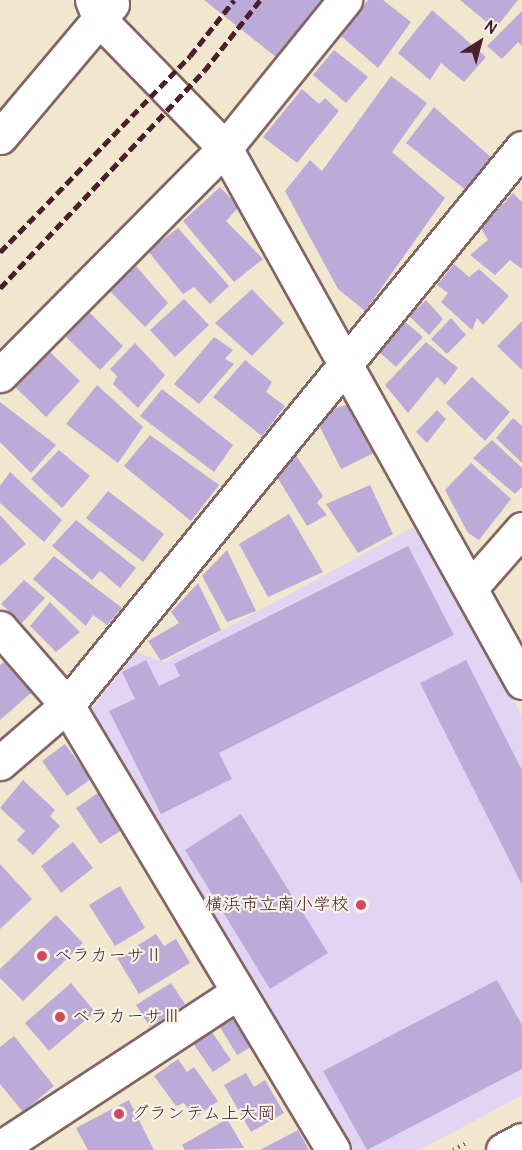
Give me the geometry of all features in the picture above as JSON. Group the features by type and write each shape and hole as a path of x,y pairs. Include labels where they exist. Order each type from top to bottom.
{"street":[{"path":"0,375 225,148 345,0"},
{"path":"0,137 102,7 225,148 472,586 522,682"},
{"path":"0,763 66,705 522,148"},
{"path":"472,586 522,530"},
{"path":"0,628 66,705 333,1150"},
{"path":"0,1148 237,993"},
{"path":"503,1150 522,1140"}],"shaded area":[{"name":"横浜市立南小学校","path":"421,523 522,716 522,1095 420,1150 345,1150 87,714 136,652 164,662"}],"building":[{"path":"204,0 321,0 276,57"},
{"path":"368,0 383,0 411,22 378,68 341,36"},
{"path":"460,0 518,0 495,29"},
{"path":"432,10 486,57 464,82 441,63 430,80 398,53"},
{"path":"522,11 522,46 518,42 502,59 487,46"},
{"path":"334,50 368,77 346,103 313,75"},
{"path":"391,76 427,103 392,152 445,198 365,311 338,289 285,191 310,160 322,171"},
{"path":"302,89 319,104 325,98 339,111 297,163 263,137"},
{"path":"434,107 493,159 467,191 406,143"},
{"path":"220,187 239,207 226,221 263,259 234,282 183,221"},
{"path":"513,193 522,202 522,269 510,260 495,275 470,255 488,240 481,228"},
{"path":"178,228 229,286 210,304 194,287 183,294 148,251"},
{"path":"454,264 469,277 479,269 509,296 483,325 477,318 472,330 441,302 448,293 437,285"},
{"path":"136,266 168,303 145,327 110,291"},
{"path":"252,289 284,323 252,356 215,323"},
{"path":"184,299 209,325 175,357 150,330"},
{"path":"426,300 443,319 429,335 409,316"},
{"path":"89,312 123,346 100,370 66,337"},
{"path":"451,318 466,335 447,354 431,339"},
{"path":"404,321 423,337 396,367 378,351"},
{"path":"522,321 522,370 497,346"},
{"path":"214,337 233,350 225,359 234,364 199,404 174,384"},
{"path":"426,342 458,368 445,385 437,377 408,413 385,385"},
{"path":"135,343 165,375 138,408 113,384 117,376 110,369"},
{"path":"50,352 80,381 46,417 14,386"},
{"path":"245,360 272,382 266,392 285,406 262,436 213,397"},
{"path":"472,377 510,412 485,441 446,403"},
{"path":"97,385 143,427 118,463 66,424"},
{"path":"162,389 233,445 214,472 140,416"},
{"path":"0,402 56,445 31,473 0,442"},
{"path":"352,403 380,450 341,469 320,427 334,409"},
{"path":"437,410 446,419 427,443 416,432"},
{"path":"513,418 522,426 522,463 496,438"},
{"path":"150,435 219,485 191,521 124,466"},
{"path":"492,440 522,468 522,487 515,494 473,458"},
{"path":"59,450 90,476 62,508 31,479"},
{"path":"295,454 323,496 317,503 327,515 307,526 277,477"},
{"path":"471,463 511,499 479,540 468,533 445,490"},
{"path":"10,472 62,520 44,542 0,503 0,486"},
{"path":"370,485 393,534 358,553 326,504"},
{"path":"108,491 164,534 143,562 86,518"},
{"path":"289,514 323,572 268,597 239,544"},
{"path":"0,515 26,544 0,566"},
{"path":"76,520 136,568 120,588 100,571 92,580 52,546"},
{"path":"408,546 454,635 219,753 232,779 161,814 109,711 135,699 122,672 146,660 159,686 180,676 174,664"},
{"path":"227,550 256,611 227,622 202,576"},
{"path":"54,556 122,608 107,625 93,615 86,626 33,579"},
{"path":"24,580 45,598 22,623 1,604"},
{"path":"198,583 221,630 161,661 148,641 179,623 171,612"},
{"path":"50,602 80,632 56,652 30,626"},
{"path":"466,660 522,770 522,885 420,683"},
{"path":"5,661 32,692 0,720 0,665"},
{"path":"65,744 91,779 67,796 42,761"},
{"path":"23,780 55,810 50,816 60,826 33,855 17,840 25,831 0,808"},
{"path":"101,791 125,828 100,844 76,808"},
{"path":"241,814 328,953 270,989 185,850"},
{"path":"73,842 93,868 61,893 41,866"},
{"path":"0,864 32,899 0,929"},
{"path":"120,886 145,928 115,946 89,905"},
{"name":"ベラカーサⅡ","path":"56,915 83,943 23,1001 0,978 0,969"},
{"path":"156,934 164,946 176,939 190,963 139,994 117,958"},
{"path":"497,980 522,1025 522,1069 367,1150 323,1071"},
{"name":"ベラカーサⅢ","path":"71,983 95,1012 49,1051 25,1023"},
{"path":"171,983 185,1004 150,1027 136,1005"},
{"path":"232,1016 251,1047 237,1055 218,1024"},
{"path":"210,1029 231,1060 213,1072 192,1042"},
{"path":"14,1036 54,1086 23,1112 0,1084 0,1047"},
{"path":"178,1059 187,1072 194,1067 218,1101 195,1118 184,1103 176,1106 154,1076"},
{"path":"246,1073 254,1087 265,1080 284,1113 251,1132 224,1085"},
{"name":"グランテム上大岡","path":"129,1100 154,1150 88,1150 76,1128"},
{"path":"227,1119 244,1148 185,1150 182,1145"},
{"path":"298,1130 309,1150 260,1150"}],"railway":[{"path":"0,252 190,56 234,0"},
{"path":"0,288 204,71 260,0"}],"place":[{"name":"横浜市立南小学校","path":"361,905"},
{"name":"ベラカーサⅡ","path":"42,956"},
{"name":"ベラカーサⅢ","path":"60,1017"},
{"name":"グランテム上大岡","path":"119,1114"}]}
